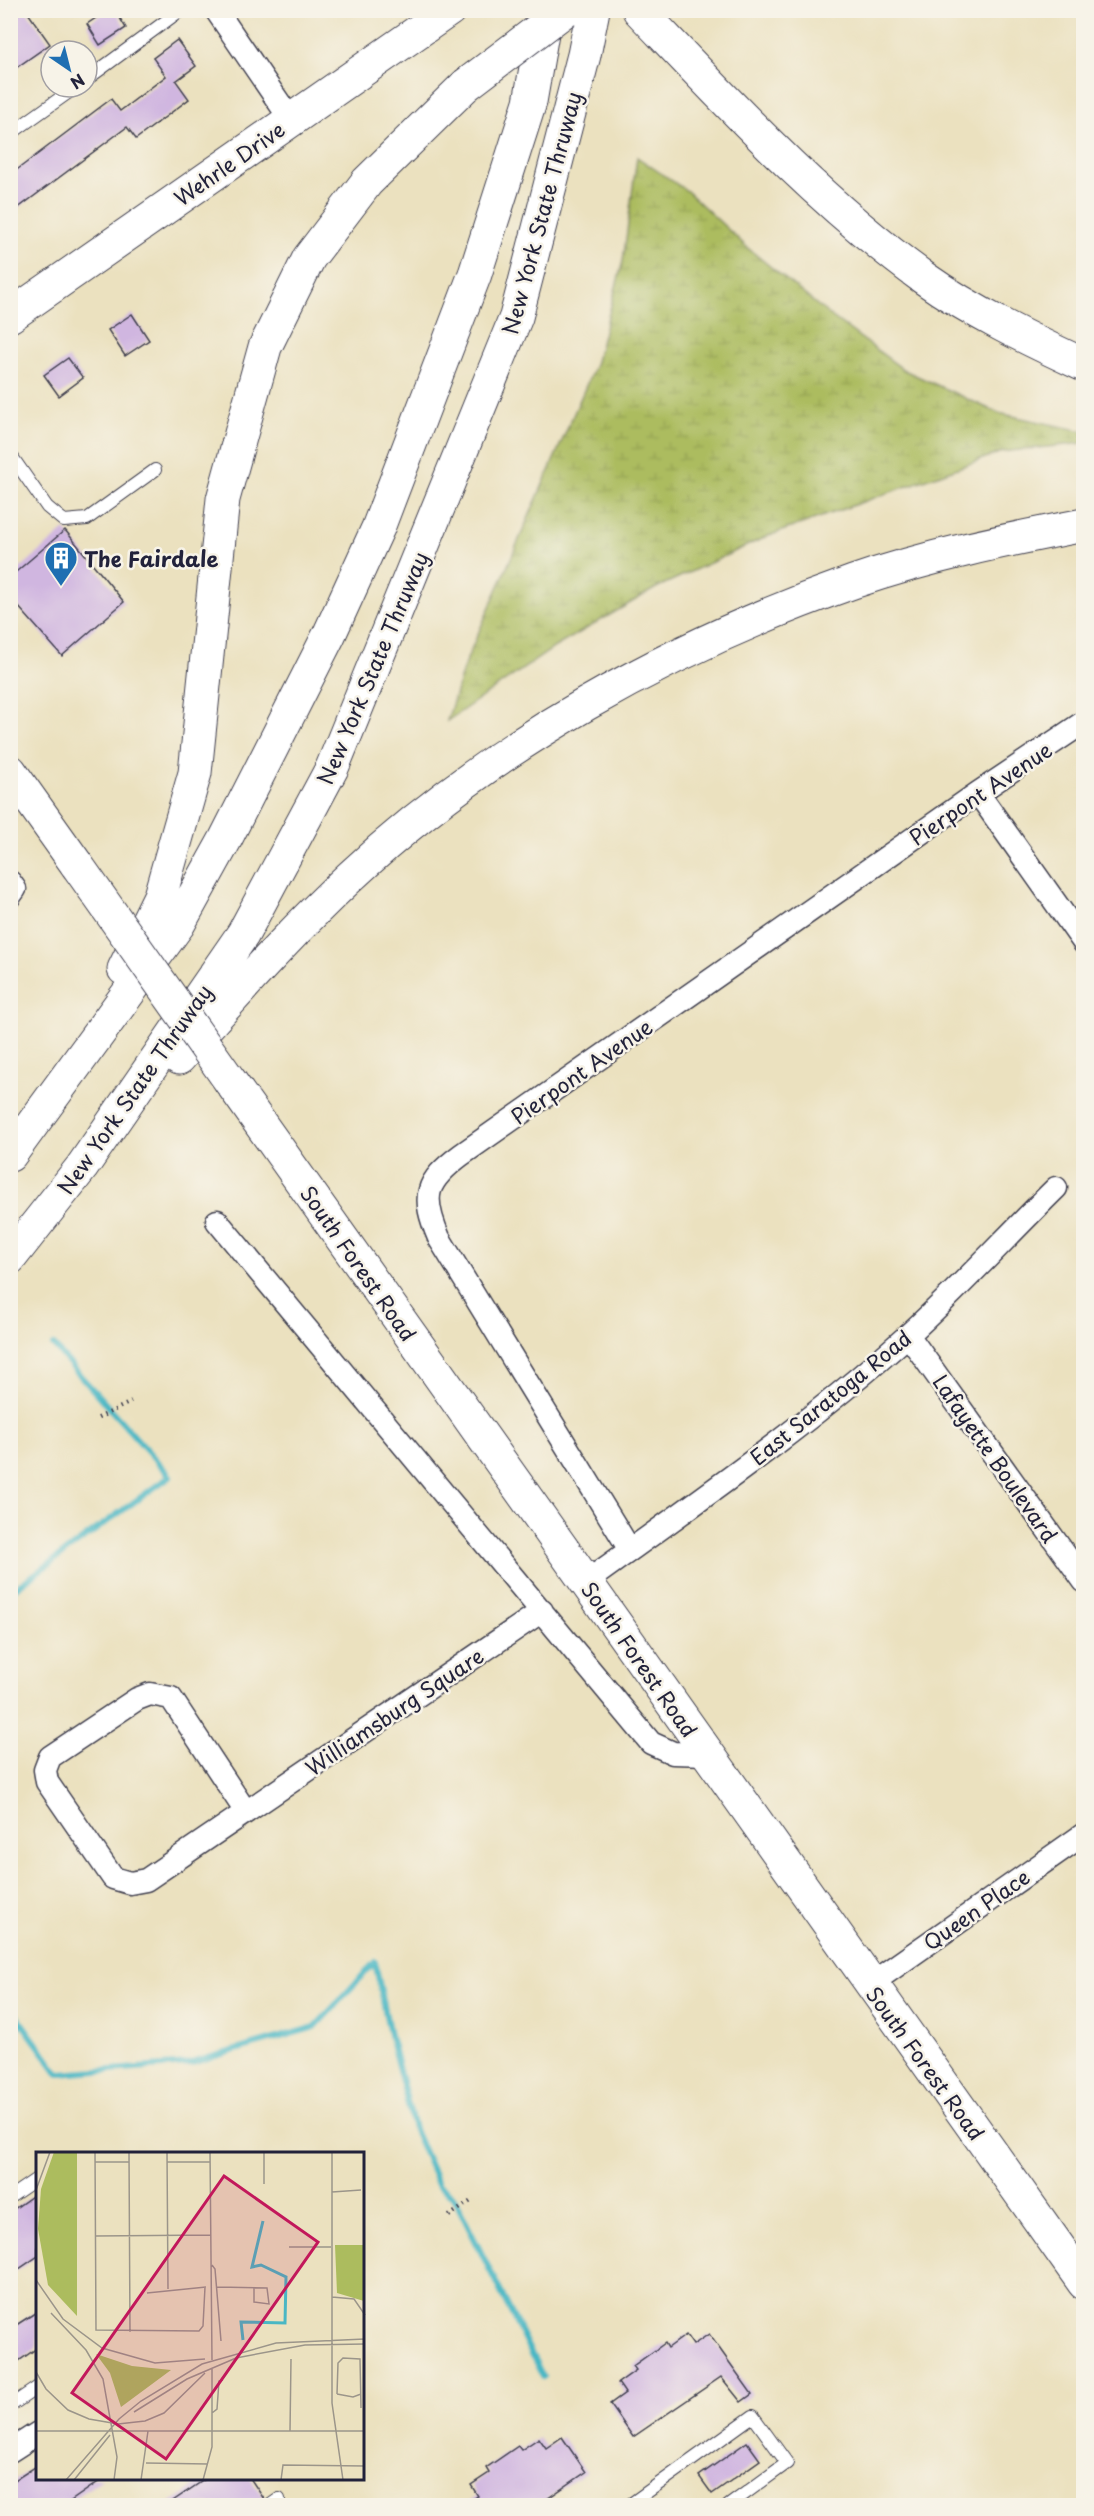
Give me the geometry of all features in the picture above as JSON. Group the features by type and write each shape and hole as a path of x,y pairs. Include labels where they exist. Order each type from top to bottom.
{"main road":[{"name":"Wehrle Drive","path":"10,316 449,10"},
{"name":"New York State Thruway","path":"10,1155 178,926 277,740 378,528 475,274 530,102 546,10"},
{"path":"85,1051 160,896 185,815 195,773 223,499 265,347 309,258 367,182 466,85 565,10"},
{"name":"New York State Thruway","path":"10,1258 82,1167 243,934 332,768 516,317 584,55 593,10"},
{"path":"639,10 814,189 925,279 1028,340 1083,365"},
{"path":"82,1167 266,960 351,876 412,825 509,750 608,691 747,623 866,578 976,546 1083,525"},
{"name":"South Forest Road","path":"10,771 708,1754 869,1985 1083,2283"}],"street":[{"path":"216,10 291,120"},
{"name":"Pierpont Avenue","path":"630,1550 439,1238 428,1213 428,1189 439,1171 461,1155 1083,722"},
{"path":"978,793 1083,943"},
{"path":"10,882 15,889 10,896"},
{"name":"East Saratoga Road","path":"585,1582 741,1470 908,1335 1056,1188"},
{"name":"South Forest Road","path":"217,1221 651,1743 673,1753 708,1754"},
{"name":"Lafayette Boulevard","path":"908,1335 1083,1581"},
{"name":"Williamsburg Square","path":"246,1812 171,1698 150,1694 137,1699 50,1757 45,1770 47,1782 113,1878 130,1883 146,1880 542,1611"},
{"name":"Queen Place","path":"869,1985 1083,1834"},
{"path":"10,2451 36,2434"}],"lane":[{"path":"99,70 181,10"},
{"path":"10,134 59,99"},
{"path":"10,454 47,507 64,521 87,519 155,470"},
{"path":"10,2198 36,2179"},
{"path":"10,2406 36,2388"},
{"path":"628,2505 753,2416 787,2463 728,2505"}],"path":[{"path":"98,1418 131,1402"},
{"path":"449,2216 471,2201"}],"green space":[{"path":"637,157 687,191 750,250 827,313 904,370 998,413 1083,431 1083,443 1002,452 768,536 656,588 555,647 447,721 464,666 595,365 623,261"}],"building":[{"path":"10,10 26,10 46,39 39,39 39,52 10,72"},
{"path":"108,10 115,10 126,28 100,45 99,39 96,39 87,24"},
{"path":"177,40 196,66 176,81 189,99 136,139 127,127 10,214 10,175 111,99 120,111 166,76 153,58"},
{"path":"132,314 149,340 125,356 108,330"},
{"path":"68,358 83,378 59,396 44,375"},
{"name":"The Fairdale","path":"65,530 124,602 62,656 10,597 10,577"},
{"path":"36,2193 36,2257 10,2275 10,2212"},
{"path":"36,2312 36,2349 10,2367 10,2329"},
{"path":"709,2334 752,2394 741,2402 721,2377 633,2437 610,2404 625,2393 618,2383 636,2370 633,2366 665,2343 668,2348 686,2335 693,2345"},
{"path":"562,2437 586,2472 538,2505 464,2505 478,2496 471,2485 489,2473 486,2468 518,2446 521,2450 539,2438 546,2448"},
{"path":"747,2442 760,2460 712,2494 699,2476"},
{"path":"36,2466 36,2480 101,2480 65,2505 10,2505 10,2483"},
{"path":"204,2480 251,2480 264,2499 261,2505 167,2505"}],"waterway":[{"path":"10,1592 170,1476 53,1345"},
{"path":"10,2007 59,2074 188,2064 315,2027 375,1962 390,2035 415,2132 439,2186 453,2196 543,2377"}],"place":[{"name":"The Fairdale","path":"61,587"}]}
